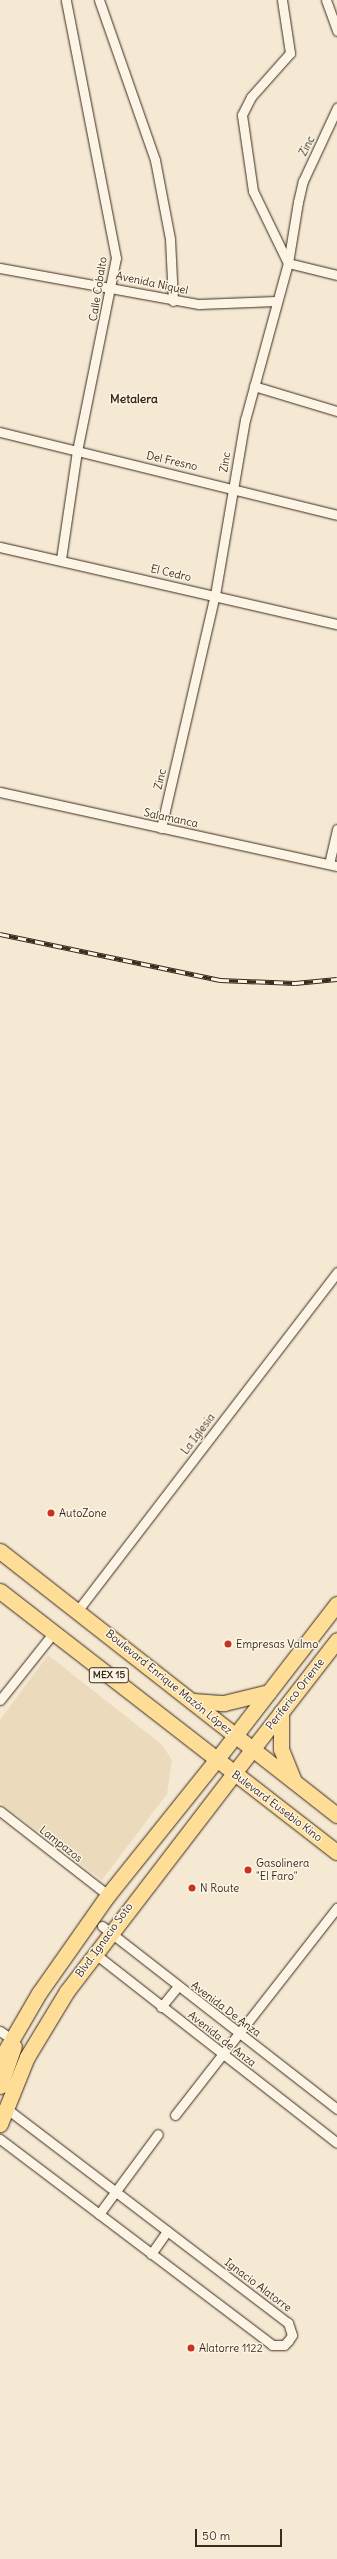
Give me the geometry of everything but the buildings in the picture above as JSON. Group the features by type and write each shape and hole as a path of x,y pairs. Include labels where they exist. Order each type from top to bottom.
{"main road":[{"name":"Boulevard Enrique Mazón López","path":"0,1551 78,1610 337,1815"},
{"name":"MEX 15","path":"0,1591 218,1759"},
{"name":"Periferico Oriente","path":"218,1759 337,1604"},
{"name":"Periferico Oriente","path":"234,1773 337,1640"},
{"path":"193,1701 224,1703 269,1692"},
{"path":"281,1712 282,1749 294,1781"},
{"name":"Bulevard Eusebio Kino","path":"218,1759 337,1852"},
{"name":"Blvd. Ignacio Soto","path":"0,2060 5,2034 108,1895 218,1759"},
{"name":"Blvd. Ignacio Soto","path":"0,2124 31,2050 94,1953 106,1929 234,1773"},
{"path":"106,1929 117,1906 108,1895"},
{"path":"0,2086 13,2054 5,2034"}],"street":[{"name":"Calle Cobalto","path":"61,559 77,451 112,287 116,248 66,0"},
{"path":"99,0 155,160 170,239 173,301"},
{"path":"282,0 290,53 251,97 242,115 252,191 288,263 337,275"},
{"path":"326,0 337,31"},
{"name":"Zinc","path":"161,828 215,595 233,487 254,386 276,301 288,263 303,181 337,108"},
{"name":"Avenida Niquel","path":"0,268 112,287 173,301 199,304 276,301"},
{"path":"254,386 337,411"},
{"name":"Del Fresno","path":"0,432 233,487 337,516"},
{"name":"El Cedro","path":"0,546 337,624"},
{"name":"Salamanca","path":"0,792 333,865"},
{"path":"333,865 337,829"},
{"name":"La Iglesia","path":"78,1610 337,1272"},
{"path":"0,1700 54,1632"},
{"name":"Lampazos","path":"0,1811 108,1895"},
{"path":"175,2115 222,2054 240,2034 337,1908"},
{"name":"Avenida De Anza","path":"106,1929 177,1987 337,2109"},
{"name":"Avenida de Anza","path":"94,1953 161,2007 337,2143"},
{"path":"161,2007 177,1987"},
{"name":"Ignacio Alatorre","path":"0,2139 272,2345 278,2347 288,2341 292,2335 288,2323 6,2108"},
{"path":"99,2214 158,2134"},
{"path":"151,2254 168,2231"}],"shaded area":[{"path":"48,1655 161,1744 172,1760 167,1794 102,1880 0,1802 0,1720"}],"railway":[{"path":"0,934 220,980 295,983 337,979"}],"place":[{"name":"AutoZone","path":"51,1513"},
{"name":"Empresas Valmo","path":"228,1644"},
{"name":"Gasolinera \"El Faro\"","path":"248,1870"},
{"name":"N Route","path":"192,1888"},
{"name":"Alatorre 1122","path":"191,2348"}],"district":[{"name":"Metalera","path":"134,399"}]}
